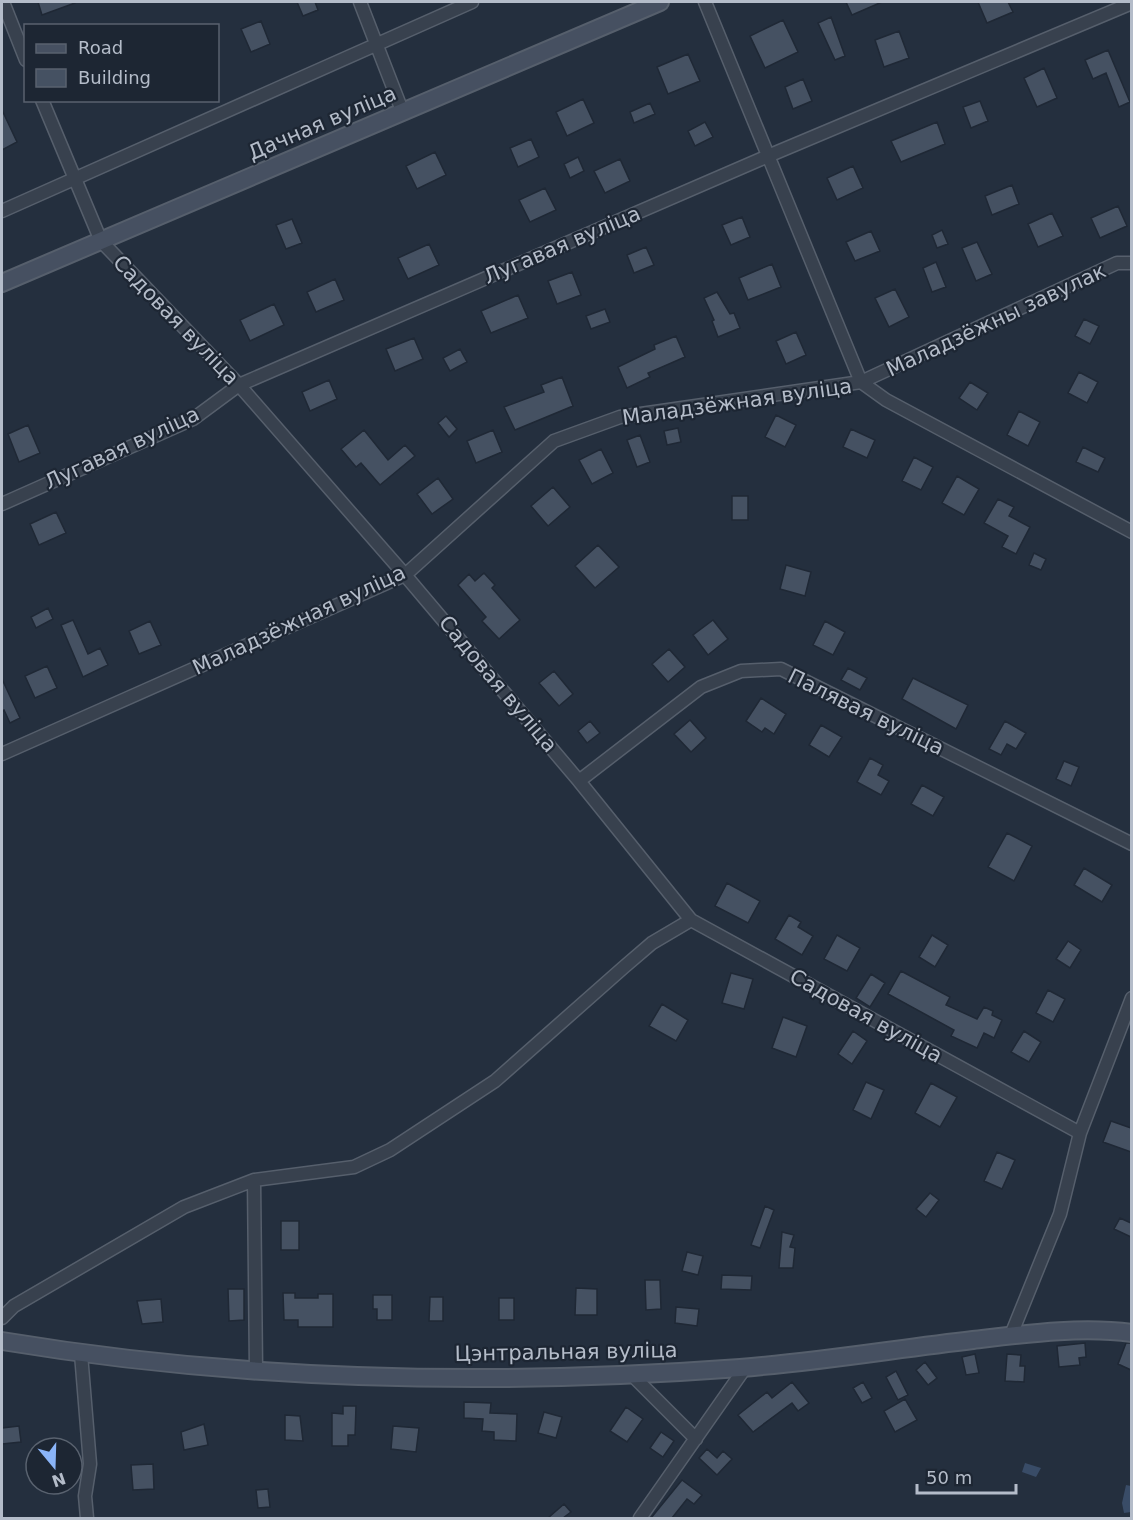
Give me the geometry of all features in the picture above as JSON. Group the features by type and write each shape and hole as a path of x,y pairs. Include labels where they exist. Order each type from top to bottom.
{"street":[{"path":"3,2 24,55"},
{"path":"360,2 403,113"},
{"path":"2,211 471,2"},
{"name":"Дачная вуліца","path":"2,283 660,2"},
{"path":"705,2 861,382"},
{"name":"Лугавая вуліца","path":"2,504 193,419 238,385 768,156 1131,3"},
{"name":"Садовая вуліца","path":"43,102 73,180 100,240 238,385 405,575 579,781 691,920 1080,1133"},
{"name":"Маладзёжны завулак","path":"861,382 1118,263 1131,263"},
{"name":"Маладзёжная вуліца","path":"2,754 405,575 554,441 620,417 861,382 886,400 1131,532"},
{"name":"Палявая вуліца","path":"579,781 701,687 741,671 782,669 1131,843"},
{"path":"2,1318 14,1306 184,1207 254,1180 354,1167 390,1150 495,1081 652,944 691,920"},
{"path":"1011,1335 1060,1214 1080,1133 1131,998"},
{"path":"254,1180 256,1370"},
{"name":"Цэнтральная вуліца","path":"2,1341 81,1354 256,1370 470,1378 632,1376 745,1368 1011,1335 1108,1330 1131,1333"},
{"path":"81,1354 90,1464 85,1496 87,1518"},
{"path":"640,1518 745,1368"},
{"path":"632,1376 696,1439"}],"water":[{"path":"1025,1463 1041,1468 1036,1477 1022,1472"},
{"path":"1126,1485 1131,1486 1131,1512 1124,1513 1122,1503"}],"building":[{"path":"38,2 75,2 75,3 42,15"},
{"path":"297,2 315,2 318,10 303,16"},
{"path":"846,2 882,2 852,15"},
{"path":"978,2 1008,2 1013,12 987,23"},
{"path":"831,17 845,56 835,60 818,23"},
{"path":"783,20 798,52 765,68 750,36"},
{"path":"261,21 270,44 251,52 241,29"},
{"path":"899,31 909,58 884,67 875,40"},
{"path":"1108,50 1130,102 1119,107 1106,73 1093,79 1085,60"},
{"path":"688,54 700,81 668,94 657,67"},
{"path":"1044,68 1057,98 1037,107 1024,78"},
{"path":"803,79 812,101 793,109 785,87"},
{"path":"583,99 594,123 567,136 556,112"},
{"path":"980,101 988,121 971,128 963,107"},
{"path":"650,103 655,114 634,123 630,112"},
{"path":"2,110 17,142 2,150"},
{"path":"705,122 713,137 695,146 688,131"},
{"path":"937,122 945,144 901,162 891,141"},
{"path":"531,139 539,157 518,167 510,148"},
{"path":"435,152 446,175 417,189 406,166"},
{"path":"578,157 584,171 570,178 564,164"},
{"path":"620,159 630,181 605,193 594,171"},
{"path":"853,166 863,188 837,200 827,178"},
{"path":"1012,185 1019,204 992,215 985,196"},
{"path":"545,188 556,210 530,222 519,200"},
{"path":"1118,206 1127,226 1100,238 1091,218"},
{"path":"1052,213 1063,236 1038,247 1028,224"},
{"path":"742,217 750,237 731,245 722,225"},
{"path":"292,219 302,243 286,249 276,225"},
{"path":"942,230 948,244 937,248 932,235"},
{"path":"871,231 880,251 855,261 846,242"},
{"path":"977,242 992,274 976,281 962,248"},
{"path":"429,244 439,265 408,279 398,258"},
{"path":"646,247 654,265 634,273 627,255"},
{"path":"936,262 946,287 932,292 923,268"},
{"path":"772,264 781,287 748,300 739,278"},
{"path":"572,272 581,295 557,304 548,281"},
{"path":"335,279 344,300 316,312 307,292"},
{"path":"895,289 909,317 889,327 875,298"},
{"path":"717,292 730,314 734,313 740,328 718,337 712,321 714,320 704,298"},
{"path":"518,295 528,318 491,333 481,311"},
{"path":"274,304 284,325 250,341 240,320"},
{"path":"605,309 610,322 591,329 586,316"},
{"path":"1084,319 1099,326 1090,344 1075,336"},
{"path":"796,332 806,355 786,364 776,341"},
{"path":"676,336 685,357 648,373 650,377 627,388 618,367 655,349 654,345"},
{"path":"414,338 423,359 395,371 386,349"},
{"path":"460,349 467,362 450,371 443,358"},
{"path":"1079,372 1098,382 1087,403 1068,393"},
{"path":"562,377 573,406 515,430 504,407 544,392 541,385"},
{"path":"329,380 337,399 310,411 302,392"},
{"path":"970,382 988,393 977,410 959,398"},
{"path":"1019,411 1040,422 1028,446 1007,435"},
{"path":"776,415 796,425 785,447 765,437"},
{"path":"446,416 457,429 449,437 438,423"},
{"path":"28,425 40,453 19,462 8,434"},
{"path":"678,428 681,442 667,445 664,431"},
{"path":"851,429 875,440 867,458 843,447"},
{"path":"364,430 388,460 405,445 415,456 380,485 361,463 356,467 341,449"},
{"path":"493,430 502,452 476,463 467,441"},
{"path":"640,435 650,462 637,467 627,440"},
{"path":"1083,447 1105,458 1098,472 1076,462"},
{"path":"601,449 613,473 592,484 579,460"},
{"path":"914,457 933,467 921,490 902,481"},
{"path":"957,476 979,489 964,515 942,503"},
{"path":"438,478 453,499 432,514 417,494"},
{"path":"553,487 570,507 548,526 531,506"},
{"path":"732,496 748,496 748,520 732,520"},
{"path":"998,499 1014,507 1009,516 1030,527 1016,554 1002,547 1008,536 984,523"},
{"path":"56,512 66,533 39,545 30,524"},
{"path":"598,545 619,567 595,588 575,566"},
{"path":"1034,553 1046,559 1041,570 1029,565"},
{"path":"786,565 811,572 805,596 780,589"},
{"path":"484,573 495,585 492,588 520,620 499,639 482,621 486,617 458,585 469,574 475,581"},
{"path":"48,608 53,619 36,628 31,617"},
{"path":"73,620 88,654 100,648 108,665 83,677 61,625"},
{"path":"713,620 728,639 708,655 693,635"},
{"path":"150,621 161,645 139,654 129,631"},
{"path":"825,621 845,632 833,655 813,645"},
{"path":"669,649 685,667 668,682 652,664"},
{"path":"47,666 57,688 35,698 25,676"},
{"path":"848,668 867,678 860,690 841,680"},
{"path":"554,671 573,694 559,706 539,683"},
{"path":"913,678 968,705 956,729 902,699"},
{"path":"2,679 20,718 10,723 4,710 2,711"},
{"path":"761,698 786,714 774,734 765,728 762,732 746,721"},
{"path":"690,720 706,738 691,752 674,734"},
{"path":"590,721 600,733 587,743 578,731"},
{"path":"1005,721 1026,733 1016,749 1007,744 1001,755 989,749"},
{"path":"821,725 842,737 829,757 809,745"},
{"path":"870,758 883,765 878,775 889,781 881,795 857,782"},
{"path":"1064,761 1079,767 1071,786 1056,779"},
{"path":"922,785 944,797 933,816 911,804"},
{"path":"1007,833 1032,846 1014,881 988,867"},
{"path":"1084,868 1112,885 1102,902 1074,885"},
{"path":"727,883 760,901 748,923 715,906"},
{"path":"789,915 801,922 798,927 813,936 802,955 775,939"},
{"path":"837,935 860,948 847,971 824,959"},
{"path":"932,935 948,945 935,967 919,957"},
{"path":"1068,941 1081,950 1070,968 1056,959"},
{"path":"901,971 950,997 946,1005 977,1019 984,1007 993,1011 992,1015 1002,1020 994,1038 984,1033 977,1048 951,1036 954,1030 888,994"},
{"path":"731,973 753,979 744,1009 722,1003"},
{"path":"871,974 885,983 870,1007 856,998"},
{"path":"1048,990 1065,999 1053,1022 1036,1013"},
{"path":"662,1004 688,1020 676,1041 649,1026"},
{"path":"783,1017 807,1026 796,1057 772,1048"},
{"path":"853,1031 867,1041 852,1064 838,1054"},
{"path":"1024,1031 1041,1042 1029,1062 1011,1052"},
{"path":"866,1082 884,1090 871,1119 853,1110"},
{"path":"931,1083 957,1097 940,1127 915,1113"},
{"path":"1111,1121 1131,1128 1131,1152 1103,1142"},
{"path":"997,1152 1015,1160 1002,1189 984,1181"},
{"path":"930,1193 939,1200 926,1217 916,1209"},
{"path":"765,1206 774,1210 760,1248 751,1245"},
{"path":"1120,1218 1131,1223 1131,1237 1114,1229"},
{"path":"281,1221 299,1221 299,1250 281,1250"},
{"path":"782,1232 794,1235 790,1247 795,1248 793,1268 779,1268"},
{"path":"687,1252 703,1256 698,1275 682,1271"},
{"path":"722,1275 752,1276 751,1290 721,1289"},
{"path":"645,1280 660,1280 661,1309 646,1310"},
{"path":"576,1288 597,1289 597,1315 575,1315"},
{"path":"228,1289 244,1289 244,1320 229,1321"},
{"path":"283,1293 295,1293 295,1298 318,1298 318,1294 333,1294 333,1327 298,1327 298,1320 284,1320"},
{"path":"373,1295 392,1295 392,1320 377,1320 377,1309 373,1309"},
{"path":"430,1297 443,1297 443,1321 429,1321"},
{"path":"499,1298 514,1298 514,1320 499,1320"},
{"path":"161,1299 163,1322 142,1324 137,1301"},
{"path":"676,1307 699,1309 697,1326 675,1323"},
{"path":"1085,1343 1086,1357 1079,1358 1080,1365 1059,1367 1057,1346"},
{"path":"1126,1343 1131,1343 1131,1370 1118,1364"},
{"path":"975,1354 979,1373 966,1375 962,1357"},
{"path":"1007,1354 1021,1355 1020,1366 1025,1366 1024,1382 1005,1381"},
{"path":"925,1362 937,1378 928,1385 916,1370"},
{"path":"896,1371 908,1395 898,1400 886,1377"},
{"path":"792,1382 809,1403 798,1411 792,1403 753,1432 738,1415 767,1392 772,1398"},
{"path":"863,1382 872,1398 862,1403 853,1388"},
{"path":"905,1399 917,1420 895,1432 884,1411"},
{"path":"464,1402 491,1403 490,1413 517,1414 516,1441 494,1440 494,1432 482,1431 483,1419 464,1418"},
{"path":"343,1406 356,1406 355,1435 348,1435 348,1446 332,1446 332,1413 343,1414"},
{"path":"626,1407 643,1419 627,1442 610,1431"},
{"path":"544,1412 562,1417 556,1438 538,1433"},
{"path":"285,1415 300,1416 303,1441 285,1440"},
{"path":"204,1424 208,1445 184,1450 181,1432"},
{"path":"19,1426 21,1442 2,1444 2,1428"},
{"path":"393,1426 419,1428 416,1452 391,1449"},
{"path":"661,1432 674,1441 663,1457 650,1448"},
{"path":"707,1449 717,1458 723,1451 732,1459 717,1475 699,1458"},
{"path":"153,1464 154,1489 133,1490 131,1465"},
{"path":"682,1480 702,1495 694,1504 687,1499 672,1518 651,1518"},
{"path":"268,1489 270,1507 258,1508 256,1490"},
{"path":"564,1504 571,1512 563,1518 548,1518"}]}
